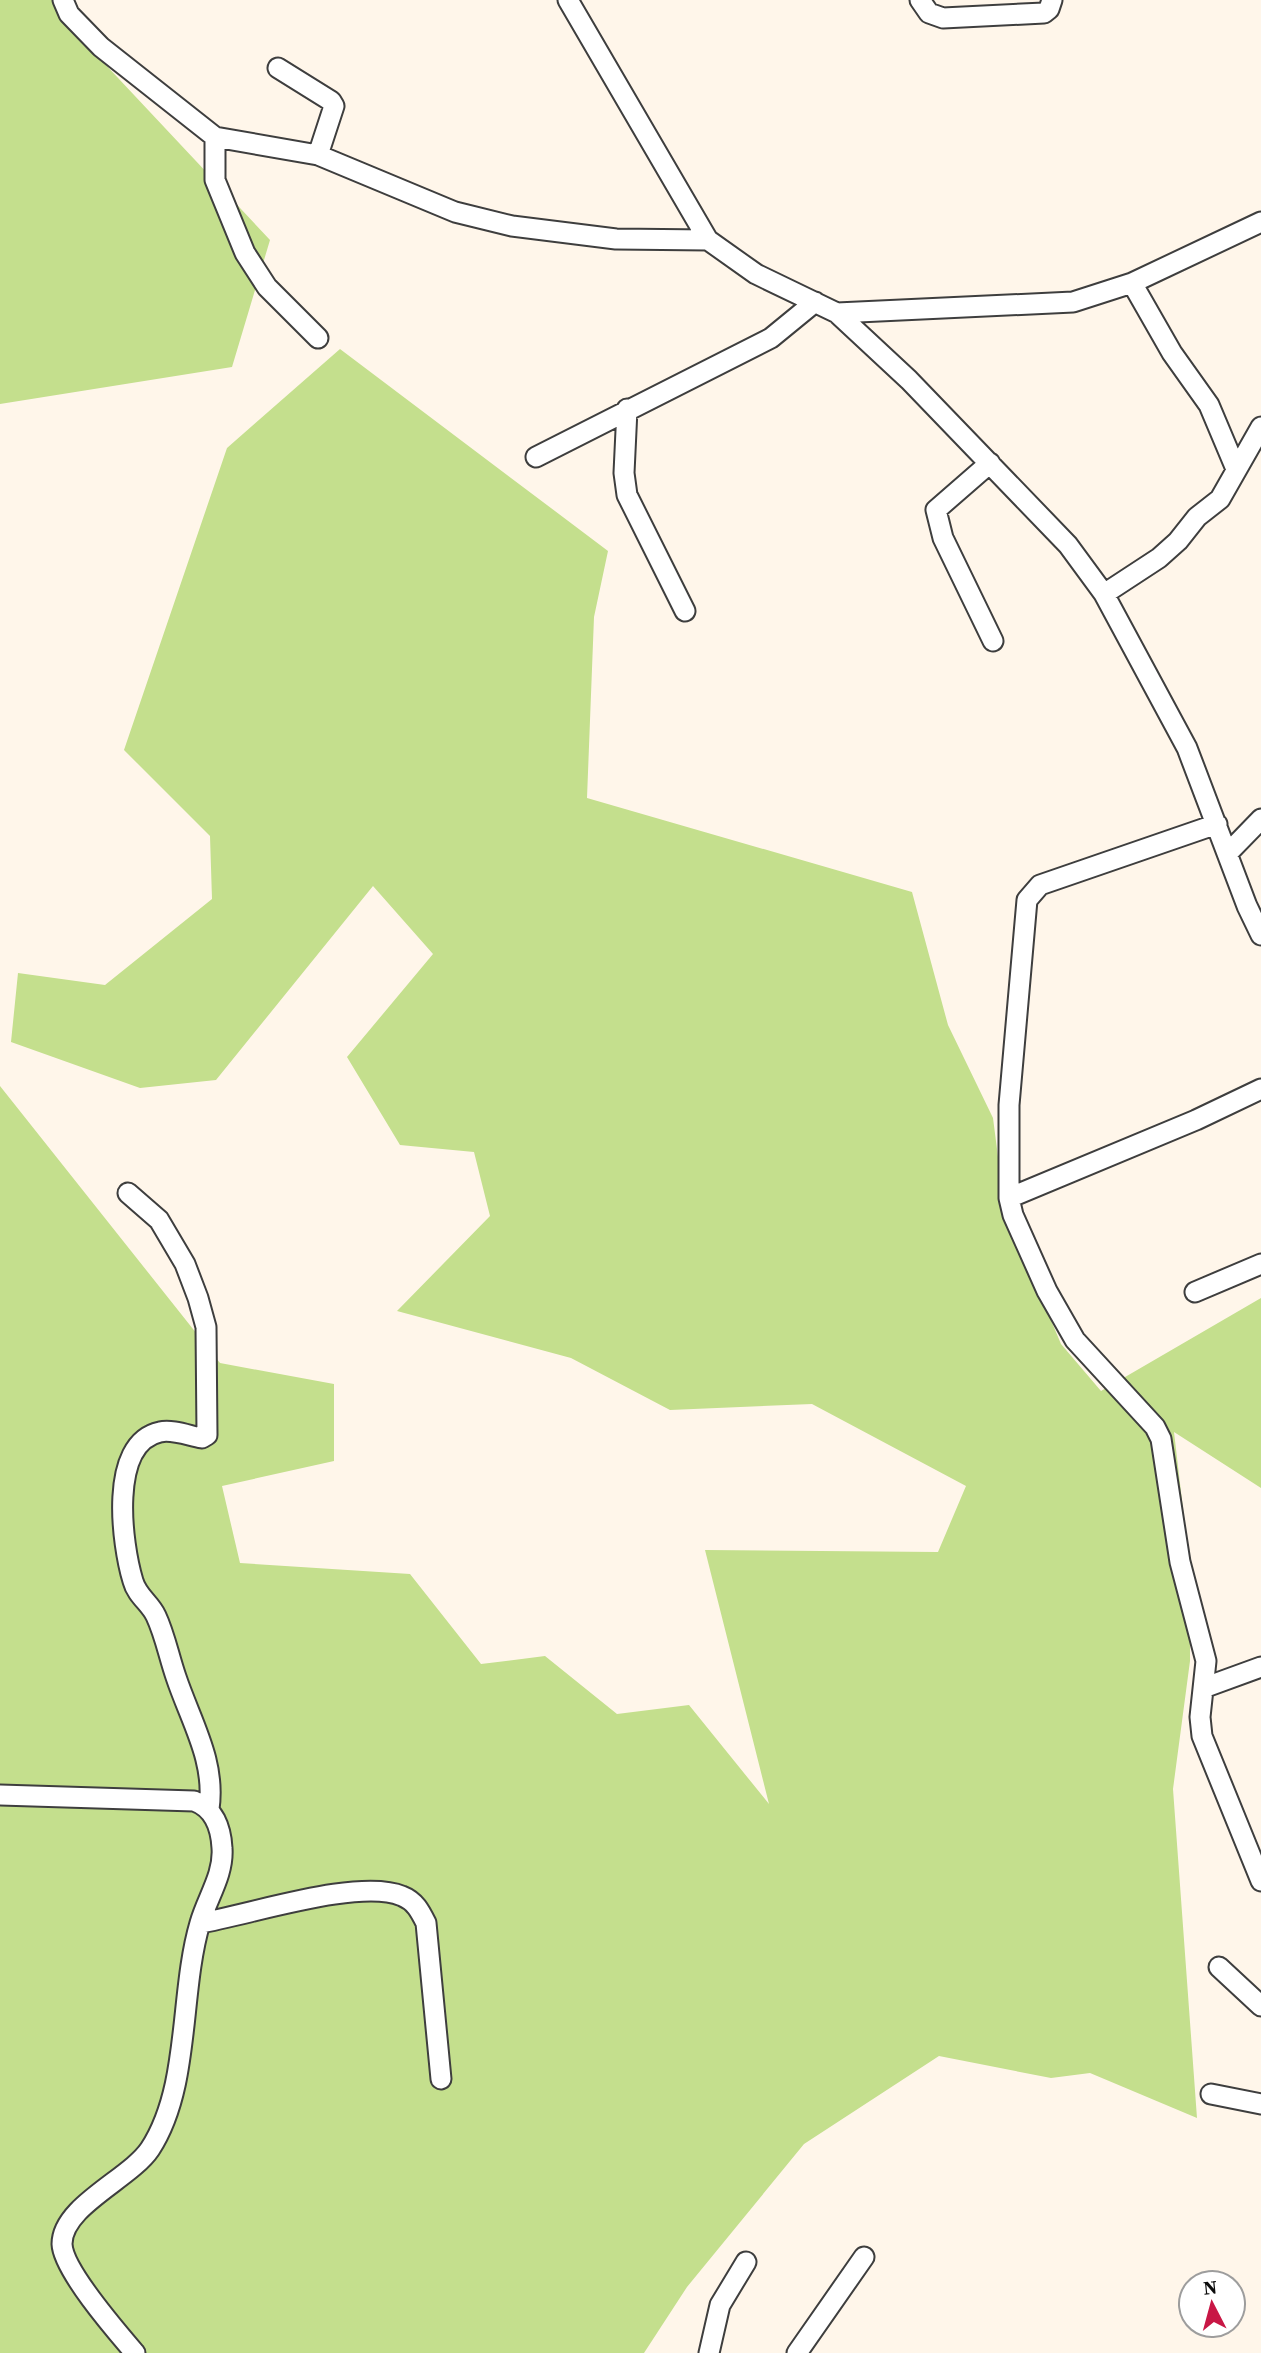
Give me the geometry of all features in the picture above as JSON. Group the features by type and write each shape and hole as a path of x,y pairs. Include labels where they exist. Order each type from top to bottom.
{"street":[{"path":"63,0 69,14 101,47 215,137 318,155 456,212 512,226 616,239 708,240"},
{"path":"568,0 708,240 756,274 837,313 990,463 1068,545 1104,594 1187,748 1261,936"},
{"path":"920,0 929,13 943,18 1044,13 1049,9 1052,0"},
{"path":"278,68 331,101 334,106 318,155"},
{"path":"215,137 215,180 245,253 267,287 318,338"},
{"path":"837,313 1073,302 1132,284 1258,219"},
{"path":"1132,284 1172,354 1209,405 1236,469"},
{"path":"536,457 771,338 815,302"},
{"path":"627,410 624,473 627,495 685,611"},
{"path":"1104,594 1178,541 1197,517 1220,499 1261,427"},
{"path":"990,463 936,510 943,538 993,641"},
{"path":"1228,853 1261,819"},
{"path":"1217,824 1040,884 1027,900 1009,1105 1009,1198 1013,1215 1047,1291 1075,1340 1155,1427 1161,1439 1180,1562 1206,1661 1206,1686 1200,1717 1202,1736 1261,1881"},
{"path":"1009,1198 1196,1121 1261,1089"},
{"path":"128,1193 159,1220 185,1264 206,1327 207,1435 202,1438 163,1431 149,1436 132,1458 121,1503 133,1581 140,1597 155,1612 210,1768 212,1790 209,1810"},
{"path":"1195,1292 1261,1264"},
{"path":"1206,1686 1261,1667"},
{"path":"0,1795 194,1801 209,1810 217,1823 223,1850 217,1878 200,1923 168,2115 149,2151 70,2220 62,2243 70,2267 135,2353"},
{"path":"200,1923 241,1917 324,1896 383,1891 403,1896 416,1904 426,1923 441,2079"},
{"path":"1219,1967 1261,2006"},
{"path":"1211,2094 1261,2105"},
{"path":"797,2353 864,2257"},
{"path":"709,2353 720,2305 746,2262"}],"green space":[{"path":"0,0 55,0 58,14 270,240 232,367 0,404"},
{"path":"340,349 608,551 594,617 587,798 912,892 948,1025 993,1118 1005,1211 1061,1344 1101,1391 1261,1298 1261,1488 1174,1432 1190,1569 1190,1661 1173,1789 1197,2118 1090,2073 1051,2078 939,2056 804,2144 687,2287 644,2353 0,2353 0,1086 220,1363 334,1384 334,1461 222,1486 240,1563 410,1574 481,1664 545,1656 617,1714 689,1705 769,1804 705,1550 938,1552 966,1486 812,1404 670,1410 571,1358 397,1311 490,1216 474,1152 400,1145 347,1057 433,954 373,886 216,1080 140,1088 11,1042 18,973 105,985 212,899 210,836 124,750 227,448"}]}
